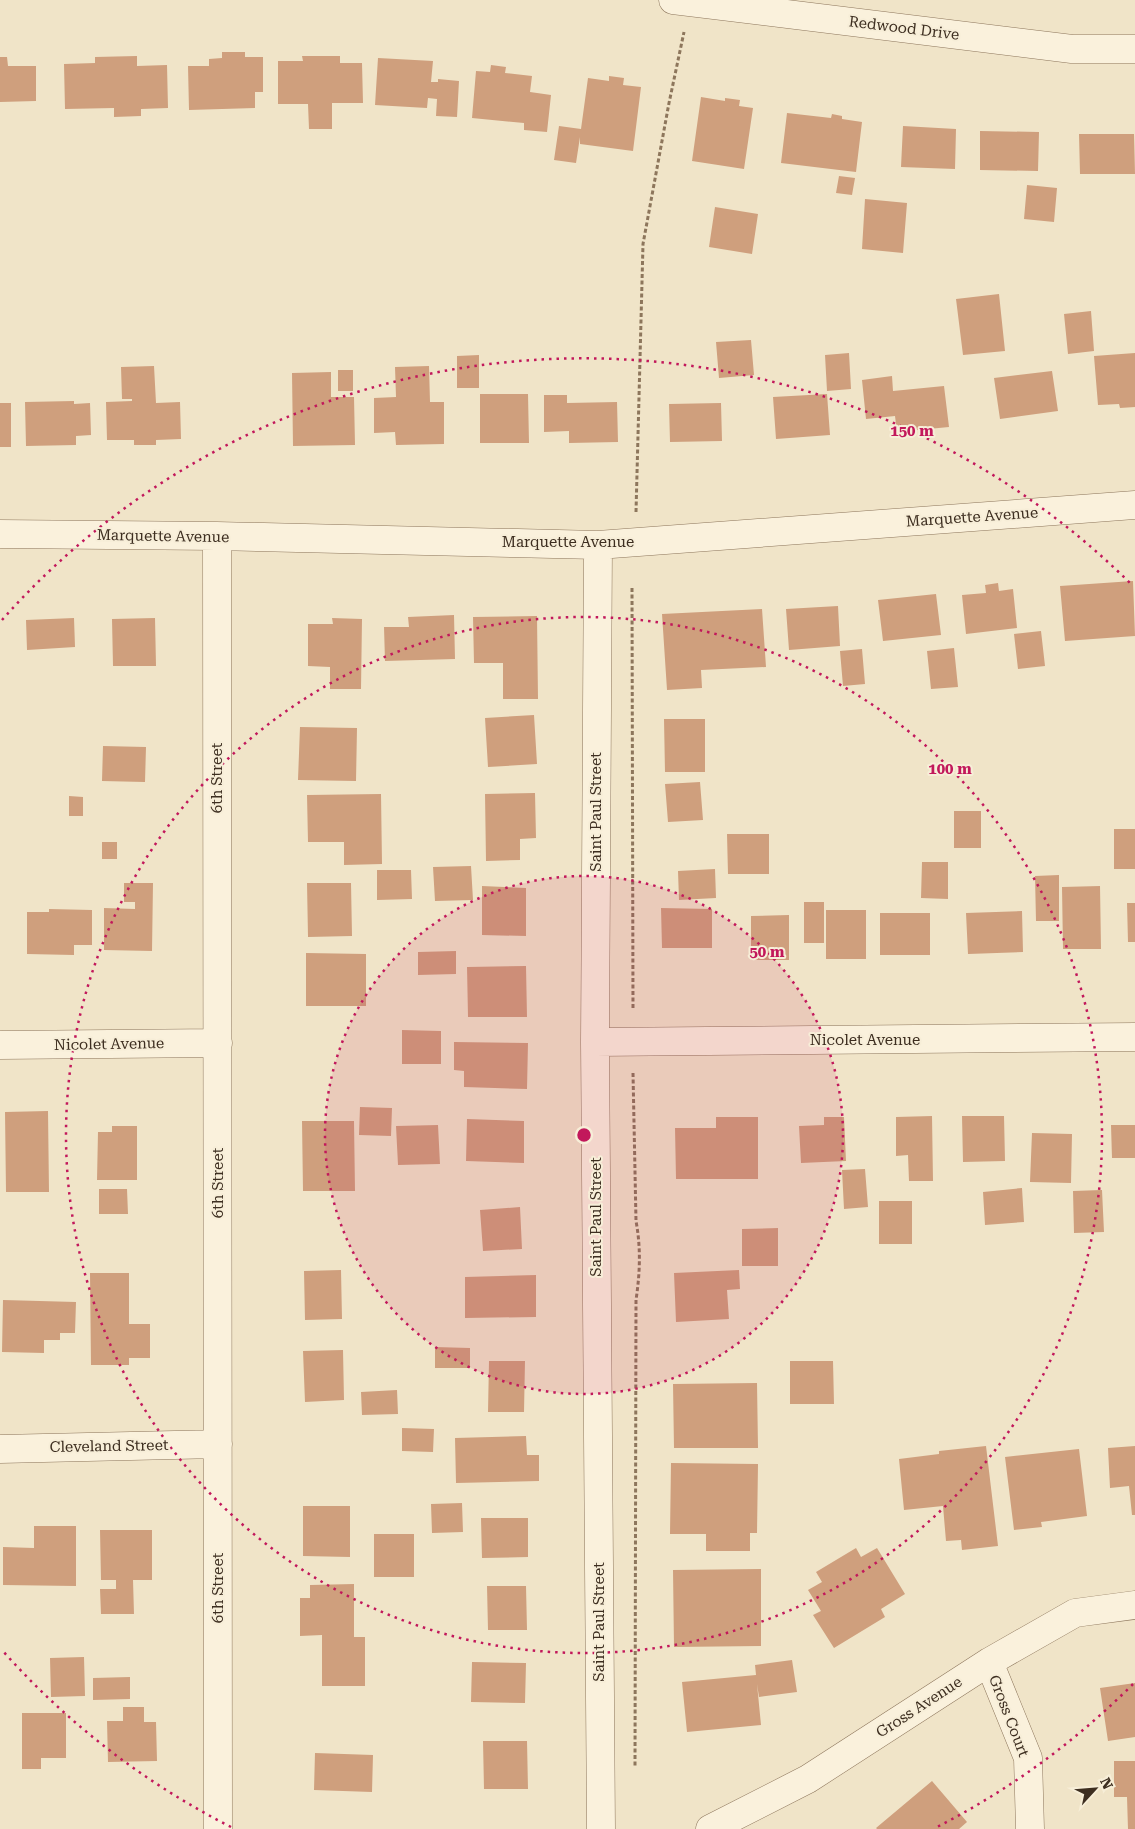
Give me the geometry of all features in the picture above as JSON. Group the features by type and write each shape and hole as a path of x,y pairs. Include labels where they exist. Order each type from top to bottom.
{"street":[{"name":"Redwood Drive","path":"682,1 1072,49 1135,48"},
{"name":"Marquette Avenue","path":"0,534 217,536 598,545 1135,505"},
{"name":"6th Street","path":"217,536 218,1829"},
{"name":"Saint Paul Street","path":"598,545 595,1042 600,1829"},
{"name":"Nicolet Avenue","path":"595,1042 1135,1037"},
{"name":"Nicolet Avenue","path":"0,1045 218,1043"},
{"name":"Cleveland Street","path":"0,1448 218,1444"},
{"name":"Gross Avenue","path":"710,1829 808,1779 989,1662 1075,1613 1135,1605"},
{"name":"Gross Court","path":"989,1662 1028,1758 1030,1829"}],"path":[{"path":"635,1773 636,1300 640,1274 640,1241 636,1221 633,1042 632,576 635,542 643,244 669,103 682,1"}],"building":[{"path":"222,52 245,52 245,57 263,57 263,92 255,92 255,108 189,110 188,66 209,66 209,59 222,58"},
{"path":"137,56 137,66 167,65 168,108 141,109 141,116 114,117 114,108 65,109 64,64 95,63 95,57"},
{"path":"302,56 340,56 340,63 362,63 363,103 332,103 332,129 309,129 308,104 278,104 278,61 303,61"},
{"path":"0,57 7,57 8,66 36,66 36,101 0,102"},
{"path":"378,58 433,61 431,82 438,82 438,79 459,81 457,117 436,116 437,99 428,98 427,108 375,105"},
{"path":"491,65 506,67 505,73 532,76 530,92 551,95 547,132 524,130 524,123 472,118 476,71 490,72"},
{"path":"609,76 624,78 623,85 641,87 633,151 580,144 580,137 576,163 554,160 559,126 581,129 588,78 609,81"},
{"path":"701,97 725,101 725,98 740,100 739,106 753,108 744,169 692,161"},
{"path":"787,113 831,118 832,114 842,116 842,119 862,122 856,172 781,163"},
{"path":"903,126 956,129 955,169 901,167"},
{"path":"980,131 1039,132 1038,171 980,170"},
{"path":"1079,134 1134,134 1135,174 1080,174"},
{"path":"839,176 855,178 852,195 836,193"},
{"path":"1027,185 1057,188 1054,222 1024,219"},
{"path":"865,199 907,203 903,253 862,249"},
{"path":"715,207 758,214 752,254 709,247"},
{"path":"999,294 1005,351 963,355 956,299"},
{"path":"1091,311 1094,351 1068,354 1064,314"},
{"path":"751,340 754,375 719,378 716,342"},
{"path":"849,353 851,389 827,391 825,355"},
{"path":"1135,353 1135,407 1120,408 1119,404 1098,405 1094,356"},
{"path":"479,355 479,388 457,388 457,356"},
{"path":"154,366 156,403 180,402 181,439 156,440 156,445 134,445 134,440 107,440 106,402 132,401 132,399 122,399 121,367"},
{"path":"429,366 430,402 444,402 444,444 396,445 395,432 374,433 374,398 396,397 395,367"},
{"path":"338,370 353,370 353,391 338,391"},
{"path":"1052,371 1058,411 1000,419 994,378"},
{"path":"331,372 331,397 354,397 355,445 293,446 292,373"},
{"path":"892,376 893,391 944,386 949,427 897,432 895,416 866,419 862,380"},
{"path":"480,394 528,394 529,443 480,443"},
{"path":"827,394 830,435 776,439 773,397"},
{"path":"544,395 567,395 567,403 617,402 618,442 569,443 569,431 544,432"},
{"path":"74,401 74,404 90,403 91,435 76,436 76,445 26,446 25,402"},
{"path":"0,403 11,403 11,447 0,447"},
{"path":"721,403 722,441 670,442 669,404"},
{"path":"1133,581 1135,636 1065,641 1060,586"},
{"path":"998,583 999,591 1013,589 1017,628 966,634 962,595 986,593 985,585"},
{"path":"936,594 941,635 883,641 878,600"},
{"path":"838,606 840,646 789,650 786,609"},
{"path":"762,609 766,667 701,670 702,688 667,690 662,614"},
{"path":"454,615 455,659 385,661 384,627 409,627 408,617"},
{"path":"537,616 538,699 503,699 503,663 474,663 473,617"},
{"path":"74,618 75,647 27,650 26,620"},
{"path":"155,618 156,666 113,666 112,619"},
{"path":"332,618 362,619 361,689 330,689 330,667 308,666 308,624 333,624"},
{"path":"1041,631 1045,666 1018,669 1014,634"},
{"path":"954,648 958,687 931,689 927,651"},
{"path":"862,649 865,684 843,686 840,651"},
{"path":"534,715 537,764 488,767 485,718"},
{"path":"664,719 705,719 705,772 665,772"},
{"path":"300,727 357,728 356,781 298,780"},
{"path":"103,746 146,747 145,782 102,781"},
{"path":"700,782 703,820 668,822 665,784"},
{"path":"535,793 536,838 520,839 520,860 486,861 485,794"},
{"path":"381,794 382,864 344,865 344,842 308,842 307,795"},
{"path":"69,796 83,797 83,816 69,816"},
{"path":"954,811 981,811 981,848 954,848"},
{"path":"1114,829 1135,829 1135,869 1114,869"},
{"path":"727,834 769,834 769,874 728,874"},
{"path":"102,842 117,842 117,859 102,859"},
{"path":"922,862 948,862 948,899 921,898"},
{"path":"471,866 473,900 435,901 433,867"},
{"path":"715,869 716,898 679,900 678,871"},
{"path":"377,870 411,870 412,899 377,900"},
{"path":"1059,875 1059,921 1036,921 1035,876"},
{"path":"124,883 153,883 152,951 104,950 104,908 135,909 135,902 124,902"},
{"path":"307,883 351,883 352,936 308,937"},
{"path":"482,886 526,888 526,936 482,935"},
{"path":"1100,886 1101,949 1063,949 1062,887"},
{"path":"804,902 824,902 824,943 804,943"},
{"path":"1127,903 1135,903 1135,942 1128,942"},
{"path":"661,908 712,909 712,948 662,948"},
{"path":"49,909 92,910 92,945 74,945 74,955 27,954 27,912 49,912"},
{"path":"826,910 866,910 866,959 826,959"},
{"path":"1022,911 1023,952 968,954 966,913"},
{"path":"880,913 930,913 930,955 880,955"},
{"path":"789,915 789,960 751,960 751,916"},
{"path":"456,951 456,974 418,975 418,952"},
{"path":"306,953 366,954 366,1006 306,1006"},
{"path":"526,966 527,1017 468,1017 467,967"},
{"path":"402,1030 441,1031 441,1064 402,1064"},
{"path":"454,1042 528,1043 527,1089 464,1087 464,1071 454,1070"},
{"path":"360,1107 392,1108 391,1136 359,1135"},
{"path":"48,1111 49,1192 6,1192 5,1112"},
{"path":"932,1116 933,1181 909,1181 908,1155 896,1156 896,1117"},
{"path":"962,1116 1004,1116 1005,1161 963,1162"},
{"path":"716,1117 758,1117 758,1179 676,1179 675,1128 716,1128"},
{"path":"824,1117 844,1117 846,1161 801,1163 799,1126 824,1125"},
{"path":"467,1119 524,1121 524,1163 466,1161"},
{"path":"302,1121 354,1121 355,1191 303,1191"},
{"path":"438,1125 440,1164 398,1165 396,1126"},
{"path":"1111,1125 1135,1125 1135,1158 1112,1158"},
{"path":"112,1126 137,1126 137,1180 97,1180 98,1132 112,1132"},
{"path":"1032,1133 1072,1134 1071,1183 1030,1182"},
{"path":"865,1169 868,1207 844,1209 842,1170"},
{"path":"1022,1188 1024,1222 985,1225 983,1192"},
{"path":"99,1189 127,1189 128,1214 99,1214"},
{"path":"1102,1190 1104,1232 1074,1233 1073,1191"},
{"path":"879,1201 912,1201 912,1244 879,1244"},
{"path":"520,1207 522,1249 483,1251 480,1210"},
{"path":"778,1228 778,1266 742,1266 742,1229"},
{"path":"341,1270 342,1319 305,1320 304,1271"},
{"path":"739,1270 740,1289 727,1290 729,1319 676,1322 674,1273"},
{"path":"90,1273 129,1273 129,1324 150,1324 150,1358 129,1358 129,1365 91,1365"},
{"path":"536,1275 536,1317 465,1318 465,1277"},
{"path":"3,1300 76,1302 75,1333 60,1333 60,1340 44,1340 44,1353 2,1352"},
{"path":"435,1347 470,1348 470,1368 435,1368"},
{"path":"343,1350 344,1400 305,1402 303,1351"},
{"path":"489,1361 525,1361 524,1412 488,1412"},
{"path":"790,1361 833,1361 834,1404 790,1404"},
{"path":"757,1383 758,1448 674,1448 673,1384"},
{"path":"397,1390 398,1414 362,1415 361,1392"},
{"path":"402,1428 434,1429 433,1452 402,1451"},
{"path":"526,1436 527,1455 539,1455 539,1481 456,1483 455,1438"},
{"path":"986,1446 998,1546 962,1550 961,1540 946,1541 943,1506 904,1510 899,1459 939,1454 939,1451"},
{"path":"1135,1446 1135,1515 1132,1515 1129,1486 1110,1488 1108,1448"},
{"path":"1079,1449 1087,1516 1041,1522 1042,1527 1014,1530 1005,1457"},
{"path":"671,1463 758,1464 757,1533 750,1533 750,1551 706,1551 706,1534 670,1534"},
{"path":"462,1503 463,1532 432,1533 431,1504"},
{"path":"303,1506 350,1506 350,1557 303,1556"},
{"path":"481,1518 528,1518 528,1557 482,1558"},
{"path":"34,1526 76,1526 76,1586 3,1585 3,1547 34,1548"},
{"path":"100,1530 152,1530 152,1580 133,1580 134,1614 101,1614 100,1589 116,1589 116,1580 101,1580"},
{"path":"374,1534 414,1534 414,1577 374,1577"},
{"path":"856,1548 861,1557 877,1548 905,1594 881,1609 885,1617 834,1648 813,1615 821,1611 808,1590 822,1582 816,1572"},
{"path":"761,1569 761,1646 674,1647 673,1570"},
{"path":"354,1584 354,1637 365,1637 365,1686 322,1686 322,1635 300,1636 300,1598 310,1598 310,1585"},
{"path":"487,1586 526,1586 527,1630 488,1630"},
{"path":"84,1657 85,1696 51,1697 50,1658"},
{"path":"792,1660 797,1692 759,1697 757,1684 761,1725 687,1732 682,1682 756,1675 755,1665"},
{"path":"472,1662 526,1663 525,1703 471,1702"},
{"path":"130,1677 130,1699 93,1700 93,1678"},
{"path":"1135,1683 1135,1737 1108,1741 1100,1688"},
{"path":"123,1707 144,1707 144,1722 156,1722 157,1761 108,1762 107,1721 123,1721"},
{"path":"22,1713 66,1713 66,1758 41,1758 41,1769 22,1769"},
{"path":"483,1741 527,1741 528,1789 484,1789"},
{"path":"315,1753 373,1755 372,1792 314,1790"},
{"path":"1114,1761 1135,1761 1135,1829 1128,1829 1127,1797 1114,1797"},
{"path":"932,1781 967,1822 959,1829 876,1828"}]}
